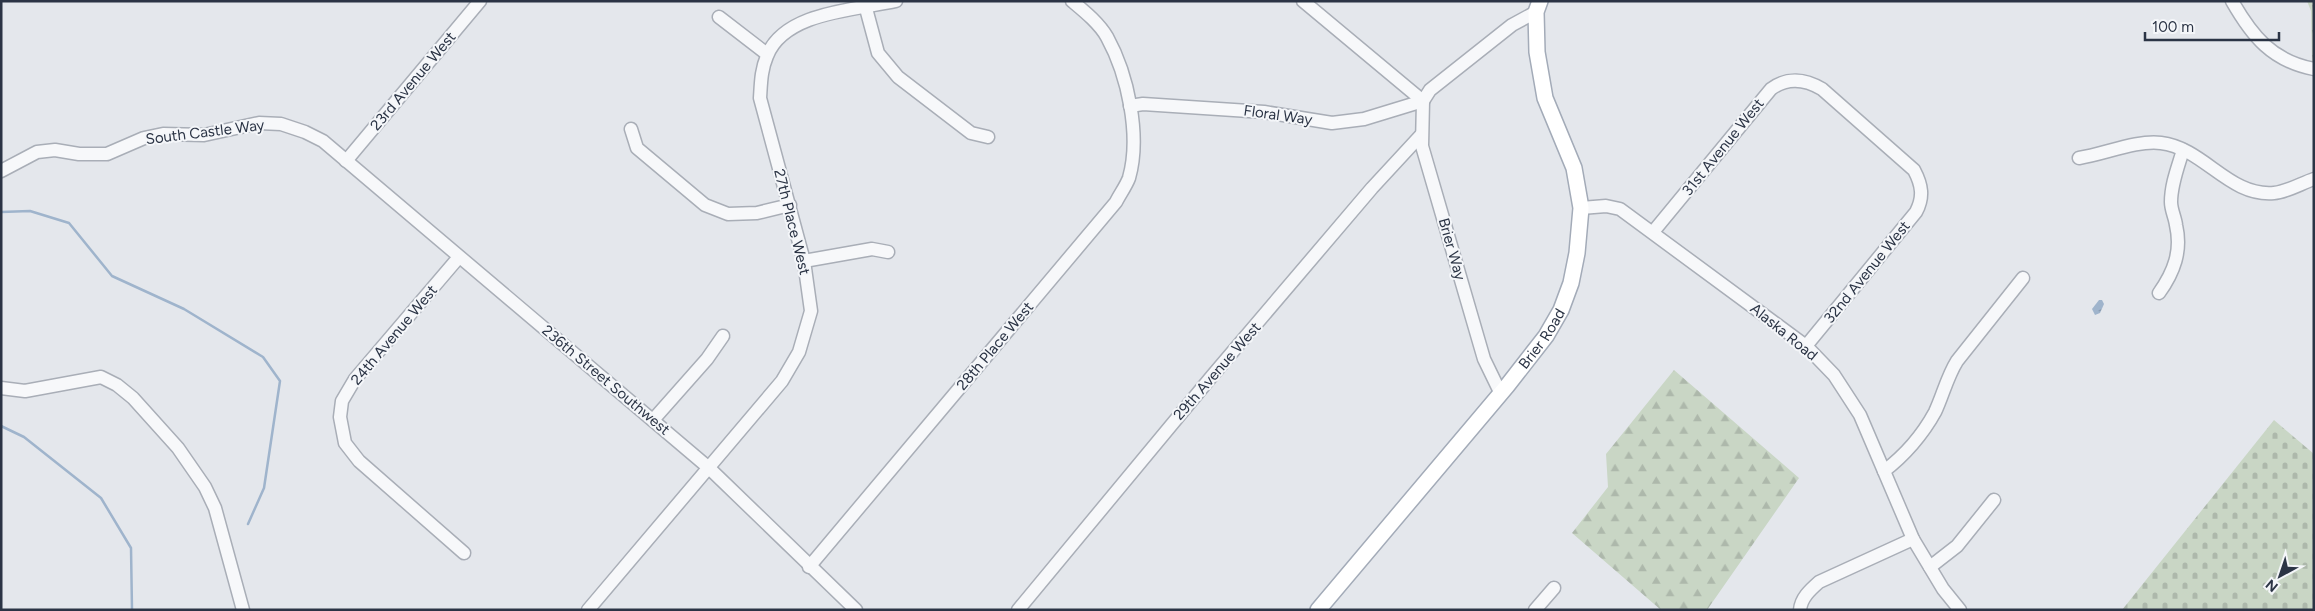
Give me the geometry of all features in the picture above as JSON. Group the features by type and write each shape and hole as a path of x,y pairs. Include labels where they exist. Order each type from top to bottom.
{"main road":[{"name":"Brier Road","path":"1318,610 1501,394 1546,336 1561,310 1571,283 1576,262 1581,208 1574,168 1546,98 1537,52 1538,7"}],"street":[{"name":"23rd Avenue West","path":"346,161 480,1"},
{"name":"27th Place West","path":"588,610 782,381 799,352 811,311 804,261 760,98 761,77 767,54 786,31 809,19 865,5 896,1"},
{"path":"1072,1 1088,14 1106,36 1122,75 1130,106"},
{"path":"1303,1 1423,101 1430,90 1512,25 1538,7"},
{"path":"2232,1 2264,47 2293,64 2314,69"},
{"path":"865,5 878,53 898,77 971,133 988,137"},
{"path":"719,17 767,54"},
{"name":"31st Avenue West","path":"1654,232 1771,89 1778,84 1788,81 1804,81"},
{"name":"32nd Avenue West","path":"1804,81 1822,89 1914,170 1919,180 1922,194 1916,212 1806,346"},
{"name":"Floral Way","path":"1130,106 1142,104 1264,112 1332,123 1364,119 1423,101"},
{"name":"Brier Way","path":"1423,101 1422,146 1484,360 1501,394"},
{"name":"28th Place West","path":"809,566 1116,202 1128,181 1132,162 1134,146 1130,106"},
{"name":"South Castle Way","path":"1,171 37,152 55,150 79,154 107,154 144,138 163,134 204,135 259,123 281,124 305,132 323,141 346,161"},
{"path":"631,129 637,148 704,205 728,214 757,214 790,206"},
{"name":"29th Avenue West","path":"1018,610 1212,376 1372,188 1421,135"},
{"path":"2079,158 2096,156 2147,142 2163,143 2183,150 2245,189 2275,193 2314,179"},
{"path":"2159,293 2171,277 2180,242 2172,197 2172,184 2183,150"},
{"name":"236th Street Southwest","path":"346,161 709,468 856,610"},
{"name":"Alaska Road","path":"1581,208 1606,206 1620,209 1654,232 1806,346 1834,375 1860,415 1913,538 1944,590 1960,610"},
{"path":"804,261 872,249 888,252"},
{"name":"24th Avenue West","path":"459,257 355,379 342,402 340,417 345,443 359,460 464,553"},
{"path":"1884,471 1921,433 1935,411 1948,376 1957,361 2023,278"},
{"path":"653,420 707,358 723,336"},
{"path":"1,388 24,392 100,378 117,385 132,398 182,452 205,487 215,508 243,610"},
{"path":"1930,567 1957,546 1994,500"},
{"path":"1800,610 1808,592 1819,582 1913,538"},
{"path":"1535,610 1554,588"}],"green space":[{"path":"2307,1 2314,1 2314,64 2312,64 2311,11"},
{"path":"1674,370 1799,478 1707,610 1661,610 1572,533 1608,487 1606,454"},
{"path":"2274,420 2314,454 2314,610 2122,610"}],"water":[{"path":"2099,300 2102,300 2104,304 2100,313 2095,315 2092,309"}],"waterway":[{"path":"1,212 30,211 69,223 112,276 184,309 263,357 280,381 264,488 248,524"},
{"path":"1,426 24,437 101,498 131,548 132,610"}]}
